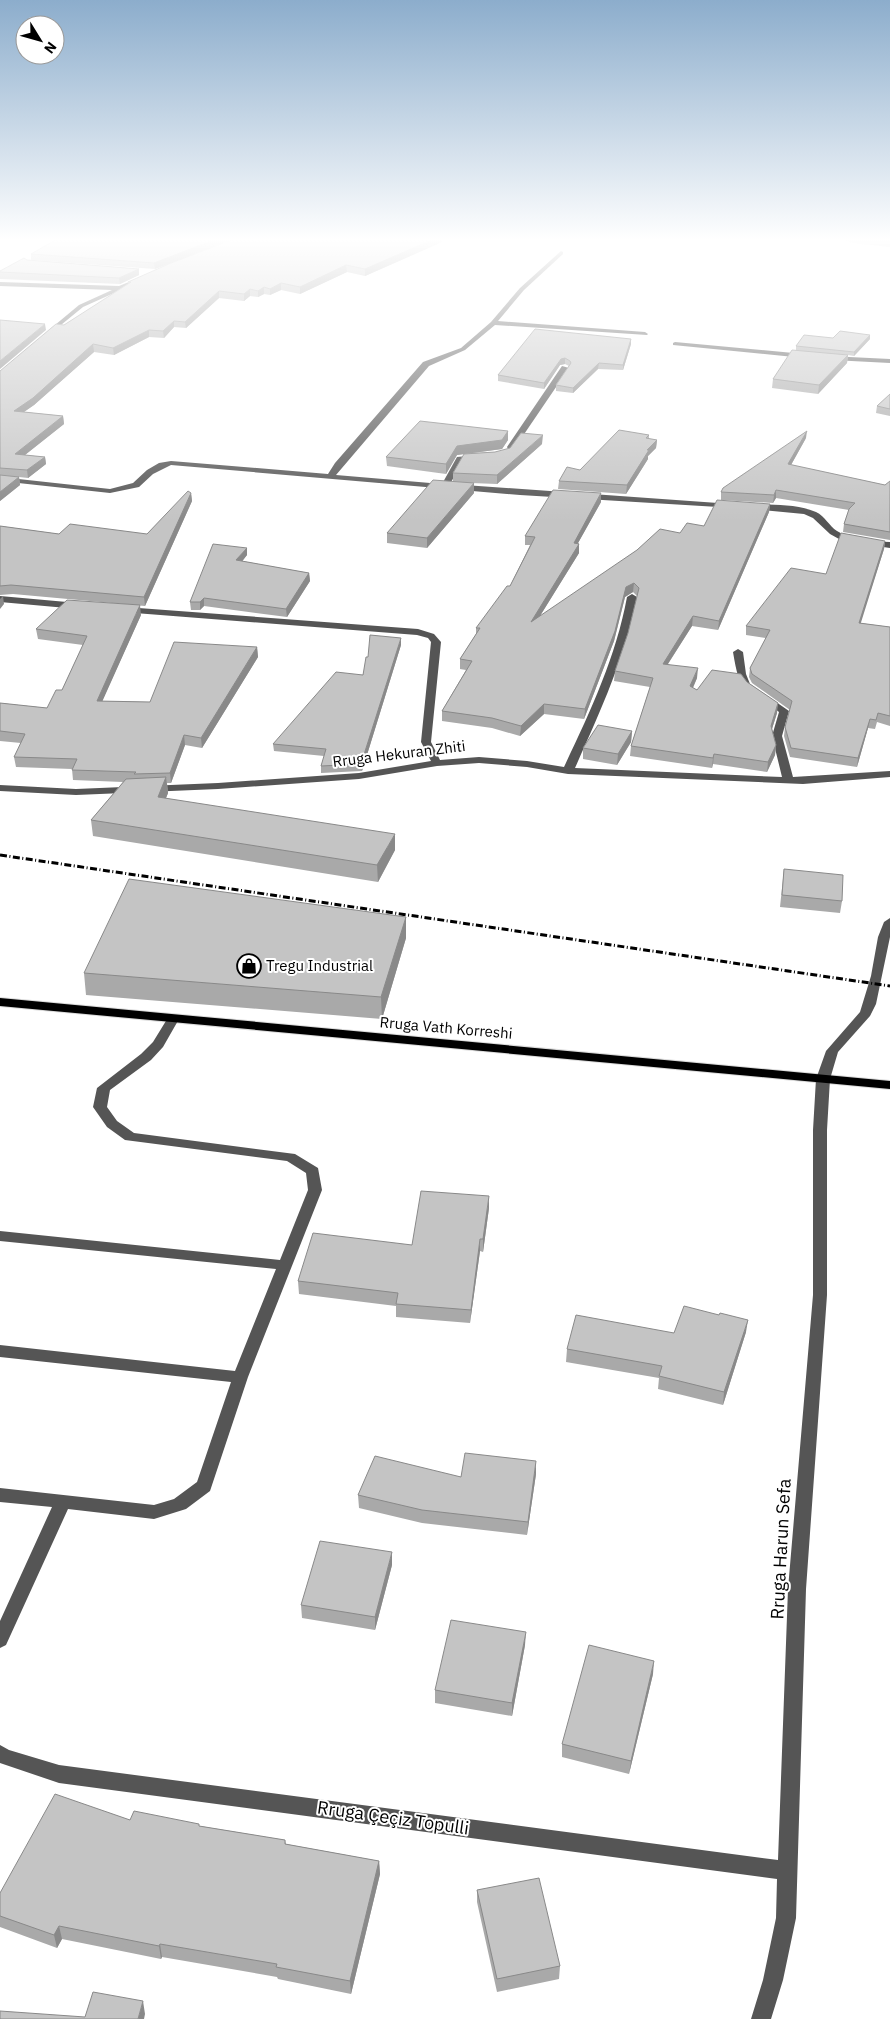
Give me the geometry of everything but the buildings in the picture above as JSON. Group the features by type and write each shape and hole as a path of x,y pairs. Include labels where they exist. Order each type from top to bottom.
{"main road":[{"name":"Rruga Vath Korreshi","path":"0,1002 890,1085"}],"street":[{"path":"38,342 50,332"},
{"path":"331,476 338,465 426,364 463,348 482,332"},
{"path":"596,332 645,334"},
{"path":"675,344 810,356"},
{"path":"820,357 890,361"},
{"path":"506,453 565,368"},
{"path":"444,487 460,459 468,456 487,457"},
{"path":"0,480 110,491 136,485 162,464 171,463 559,496 791,509 821,518 827,528 836,534 855,540 890,545"},
{"path":"568,771 590,723 628,624 632,597"},
{"path":"0,599 88,606"},
{"path":"117,609 418,632 431,636 436,642 426,742 437,763"},
{"path":"738,652 743,680 748,687 777,704 784,711 777,736 788,780"},
{"name":"Rruga Hekuran Zhiti","path":"0,788 76,792 218,786 359,776 437,763 479,760 527,764 568,771 803,781 890,774"},
{"name":"Rruga Harun Sefa","path":"761,2019 773,1980 786,1918 798,1579 820,1295 820,1130 823,1079 832,1051 866,1013 878,976 884,937 890,922"},
{"path":"0,1495 154,1512 180,1504 204,1486 240,1377 315,1190 313,1171 290,1157 130,1137 112,1124 100,1107 104,1088 158,1044 172,1019"},
{"path":"0,1236 284,1265"},
{"path":"0,1351 240,1377"},
{"path":"0,1640 63,1502"},
{"name":"Rruga Çeçiz Topulli","path":"0,1753 3,1756 59,1774 789,1871"}],"railway":[{"path":"0,855 890,986"}],"place":[{"name":"Tregu Industrial","path":"249,966"}]}
